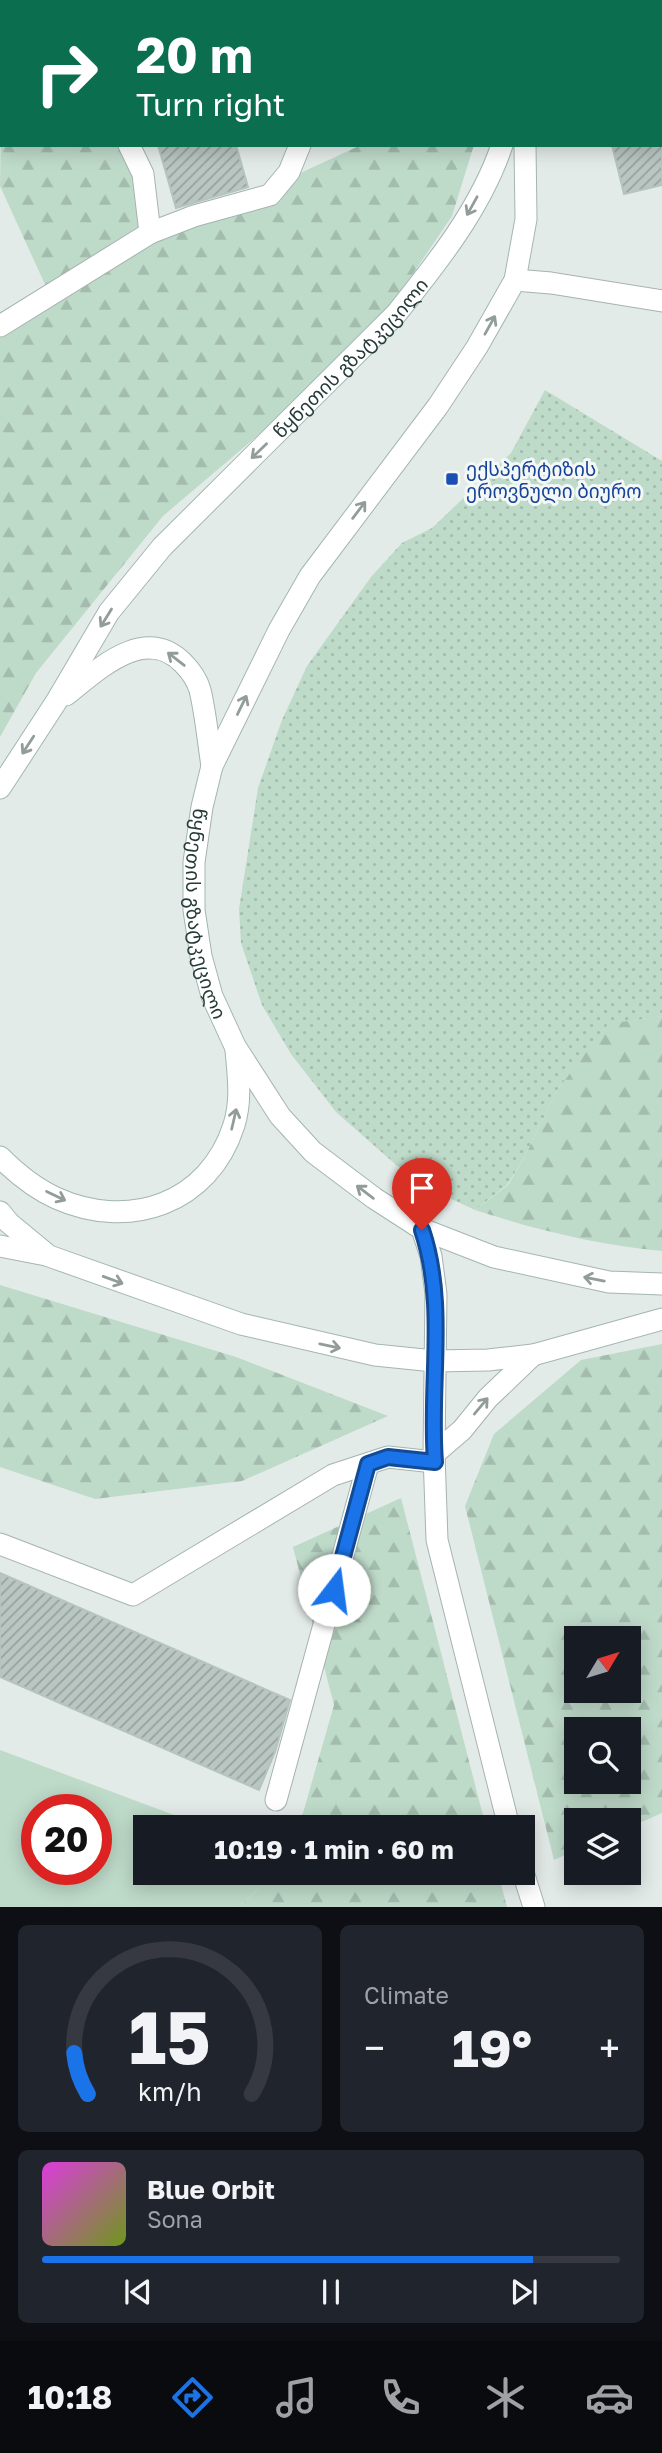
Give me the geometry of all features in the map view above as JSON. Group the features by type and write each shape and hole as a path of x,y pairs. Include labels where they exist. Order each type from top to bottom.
{"main road":[{"path":"131,147 143,174 150,233"},
{"path":"0,326 150,233 194,216 270,195 289,172 299,147"},
{"name":"წყნეთის გზატკეცილი","path":"0,788 56,702 109,612 162,547 396,314 465,219 495,165 501,147"},
{"name":"წყნეთის გზატკეცილი","path":"525,147 526,219 515,280 477,347 438,406 310,576 279,630 212,766 202,807 194,862 194,909 201,956 212,996 235,1046 280,1116 313,1152 422,1230 494,1257 551,1271 609,1282 662,1284"},
{"path":"515,280 551,283 662,301"},
{"path":"56,702 104,665 130,650 152,646 174,654 189,669 199,688 212,766"},
{"path":"0,1157 15,1172 67,1202 102,1212 134,1212 162,1206 186,1192 206,1175 234,1124 239,1091 235,1046"},
{"path":"0,1212 9,1223 49,1256"},
{"path":"422,1230 431,1256 436,1294 434,1458 437,1540 506,1815"},
{"path":"0,1246 49,1256 241,1324 375,1355 434,1361 488,1360 533,1355 662,1319"},
{"path":"0,1544 133,1595 333,1475 388,1457 434,1458 488,1398 533,1355"},
{"path":"276,1800 368,1464"},
{"path":"527,1885 534,1907"}],"green space":[{"path":"1,147 121,147 166,235 357,147 473,147 452,216 387,312 350,357 163,516 36,673 0,737 0,312 48,291 0,186"},
{"path":"545,390 662,461 662,1016 608,1024 557,1090 524,1158 507,1185 475,1210 428,1188 395,1164 336,1112 291,1054 262,1005 241,943 239,909 258,788 282,720 307,666 371,577 402,543 432,528 511,453"},
{"path":"662,1016 662,1251 567,1236 475,1210 508,1185 557,1090 608,1023"},
{"path":"0,1285 236,1357 388,1416 242,1481 95,1499 0,1467"},
{"path":"662,1344 662,1813 641,1822 641,1808 564,1808 564,1855 554,1860 465,1506 494,1434 581,1360"},
{"path":"401,1498 483,1815 302,1815 334,1705 293,1547"},
{"path":"0,1750 174,1815 133,1815 133,1885 262,1885 239,1907 0,1907"},
{"path":"262,1885 501,1885 507,1907 239,1907"}],"building":[{"path":"159,147 237,147 248,187 176,208"},
{"path":"612,147 662,147 662,185 624,194"},
{"path":"0,1573 290,1700 275,1752 259,1790 0,1677"}],"place":[{"name":"ექსპერტიზის ეროვნული ბიურო","path":"452,479"}],"route":[{"path":"334,1590 368,1464 388,1457 435,1462 436,1294 431,1256 422,1230"}]}
